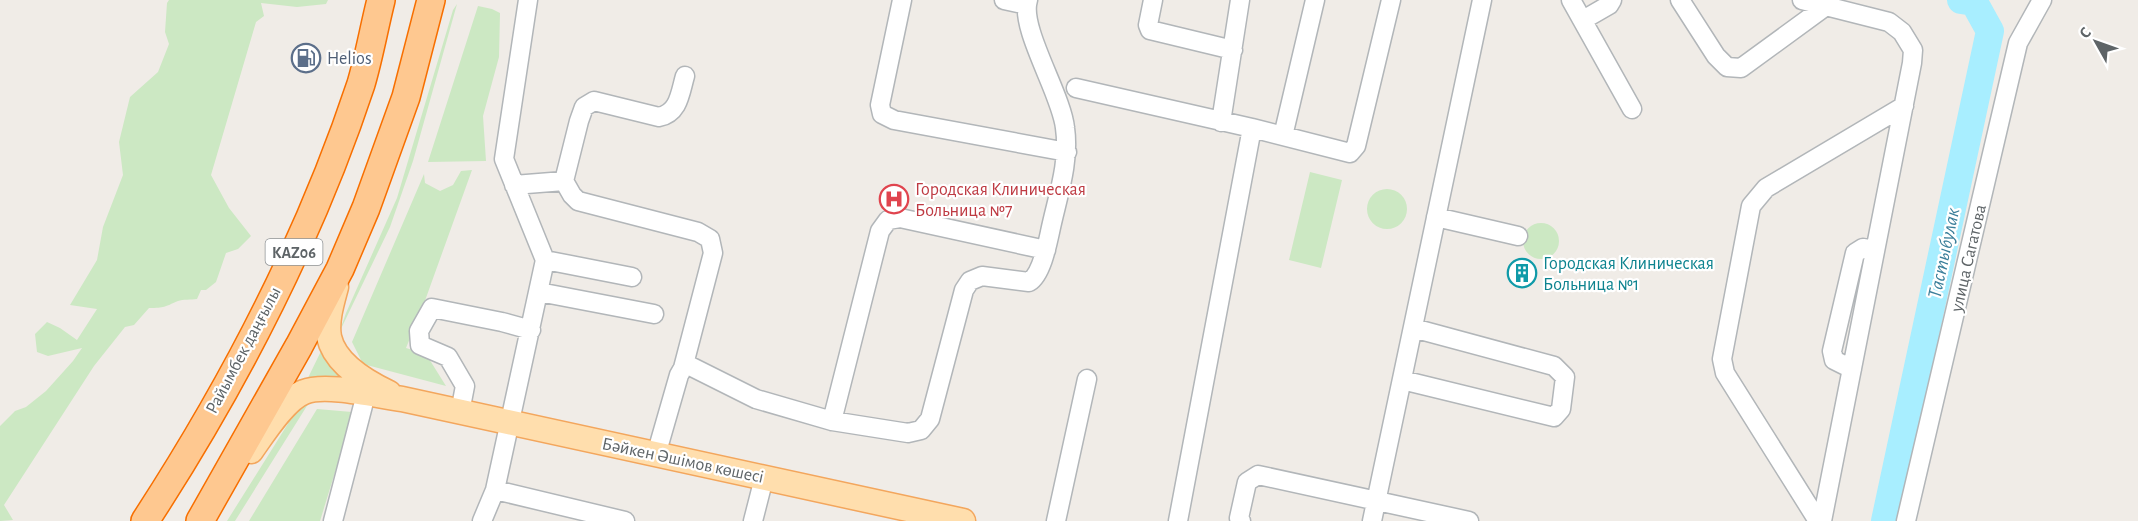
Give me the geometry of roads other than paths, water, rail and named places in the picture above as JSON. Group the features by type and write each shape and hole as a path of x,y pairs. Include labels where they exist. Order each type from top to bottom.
{"highway":[{"name":"Райымбек даңғылы","path":"145,521 167,487 262,320 320,196 361,82 381,0"},
{"name":"KАZ06","path":"203,516 340,269 366,208 406,97 431,0"}],"main road":[{"path":"340,269 329,317 329,338 338,357 369,383 402,399"},
{"path":"203,516 280,411 303,392 324,388 402,399"},
{"name":"Бәйкен Әшімов көшесі","path":"402,399 963,521"}],"street":[{"path":"482,521 495,490 545,260 504,159 528,0"},
{"path":"902,0 880,105 882,114 894,120 1067,152"},
{"path":"683,368 690,366 756,399 832,422 908,433 921,430 930,419 964,290 970,281 982,276 1029,282 1034,279 1046,250 1067,152 1065,124 1027,19 1027,2 1004,0"},
{"path":"1153,0 1148,25 1150,30 1233,50"},
{"path":"1221,122 1240,0"},
{"path":"1283,136 1315,0"},
{"path":"1076,88 1350,153 1356,146 1391,0"},
{"path":"1372,521 1482,0"},
{"path":"1571,0 1632,109"},
{"path":"1583,20 1609,5 1612,0"},
{"path":"1680,0 1716,56 1727,67 1741,68 1826,6"},
{"path":"1802,0 1889,22 1902,32 1912,50 1912,63 1875,250 1863,248 1855,253 1832,351 1834,360 1852,369 1820,521"},
{"name":"улица Сагатова","path":"1906,521 2018,43 2042,0"},
{"path":"656,455 683,368 713,253 710,239 698,232 578,201 564,181 584,107 594,101 659,117 668,115 675,108 686,76"},
{"path":"1820,521 1725,373 1722,359 1751,206 1766,188 1904,106"},
{"path":"1178,521 1252,128"},
{"path":"514,185 564,181"},
{"path":"1436,217 1518,236"},
{"path":"832,422 880,231 888,220 900,218 1046,250"},
{"path":"545,260 632,277"},
{"path":"539,292 654,314"},
{"path":"460,412 465,386 448,357 420,345 419,331 432,308 531,330"},
{"path":"1402,380 1554,417 1561,409 1565,377 1554,366 1413,328"},
{"path":"1056,521 1087,379"},
{"path":"333,521 366,394"},
{"path":"1241,521 1239,518 1247,482 1258,475 1469,521"},
{"path":"753,521 764,478"},
{"path":"495,490 625,521"}],"waterway":[{"name":"Тастыбулак","path":"1885,521 1990,31 1974,2 1961,0"}],"place":[{"name":"Helios","path":"306,58"},
{"name":"Городская Клиническая Больница №7","path":"894,199"},
{"name":"Городская Клиническая Больница №1","path":"1522,273"}]}
